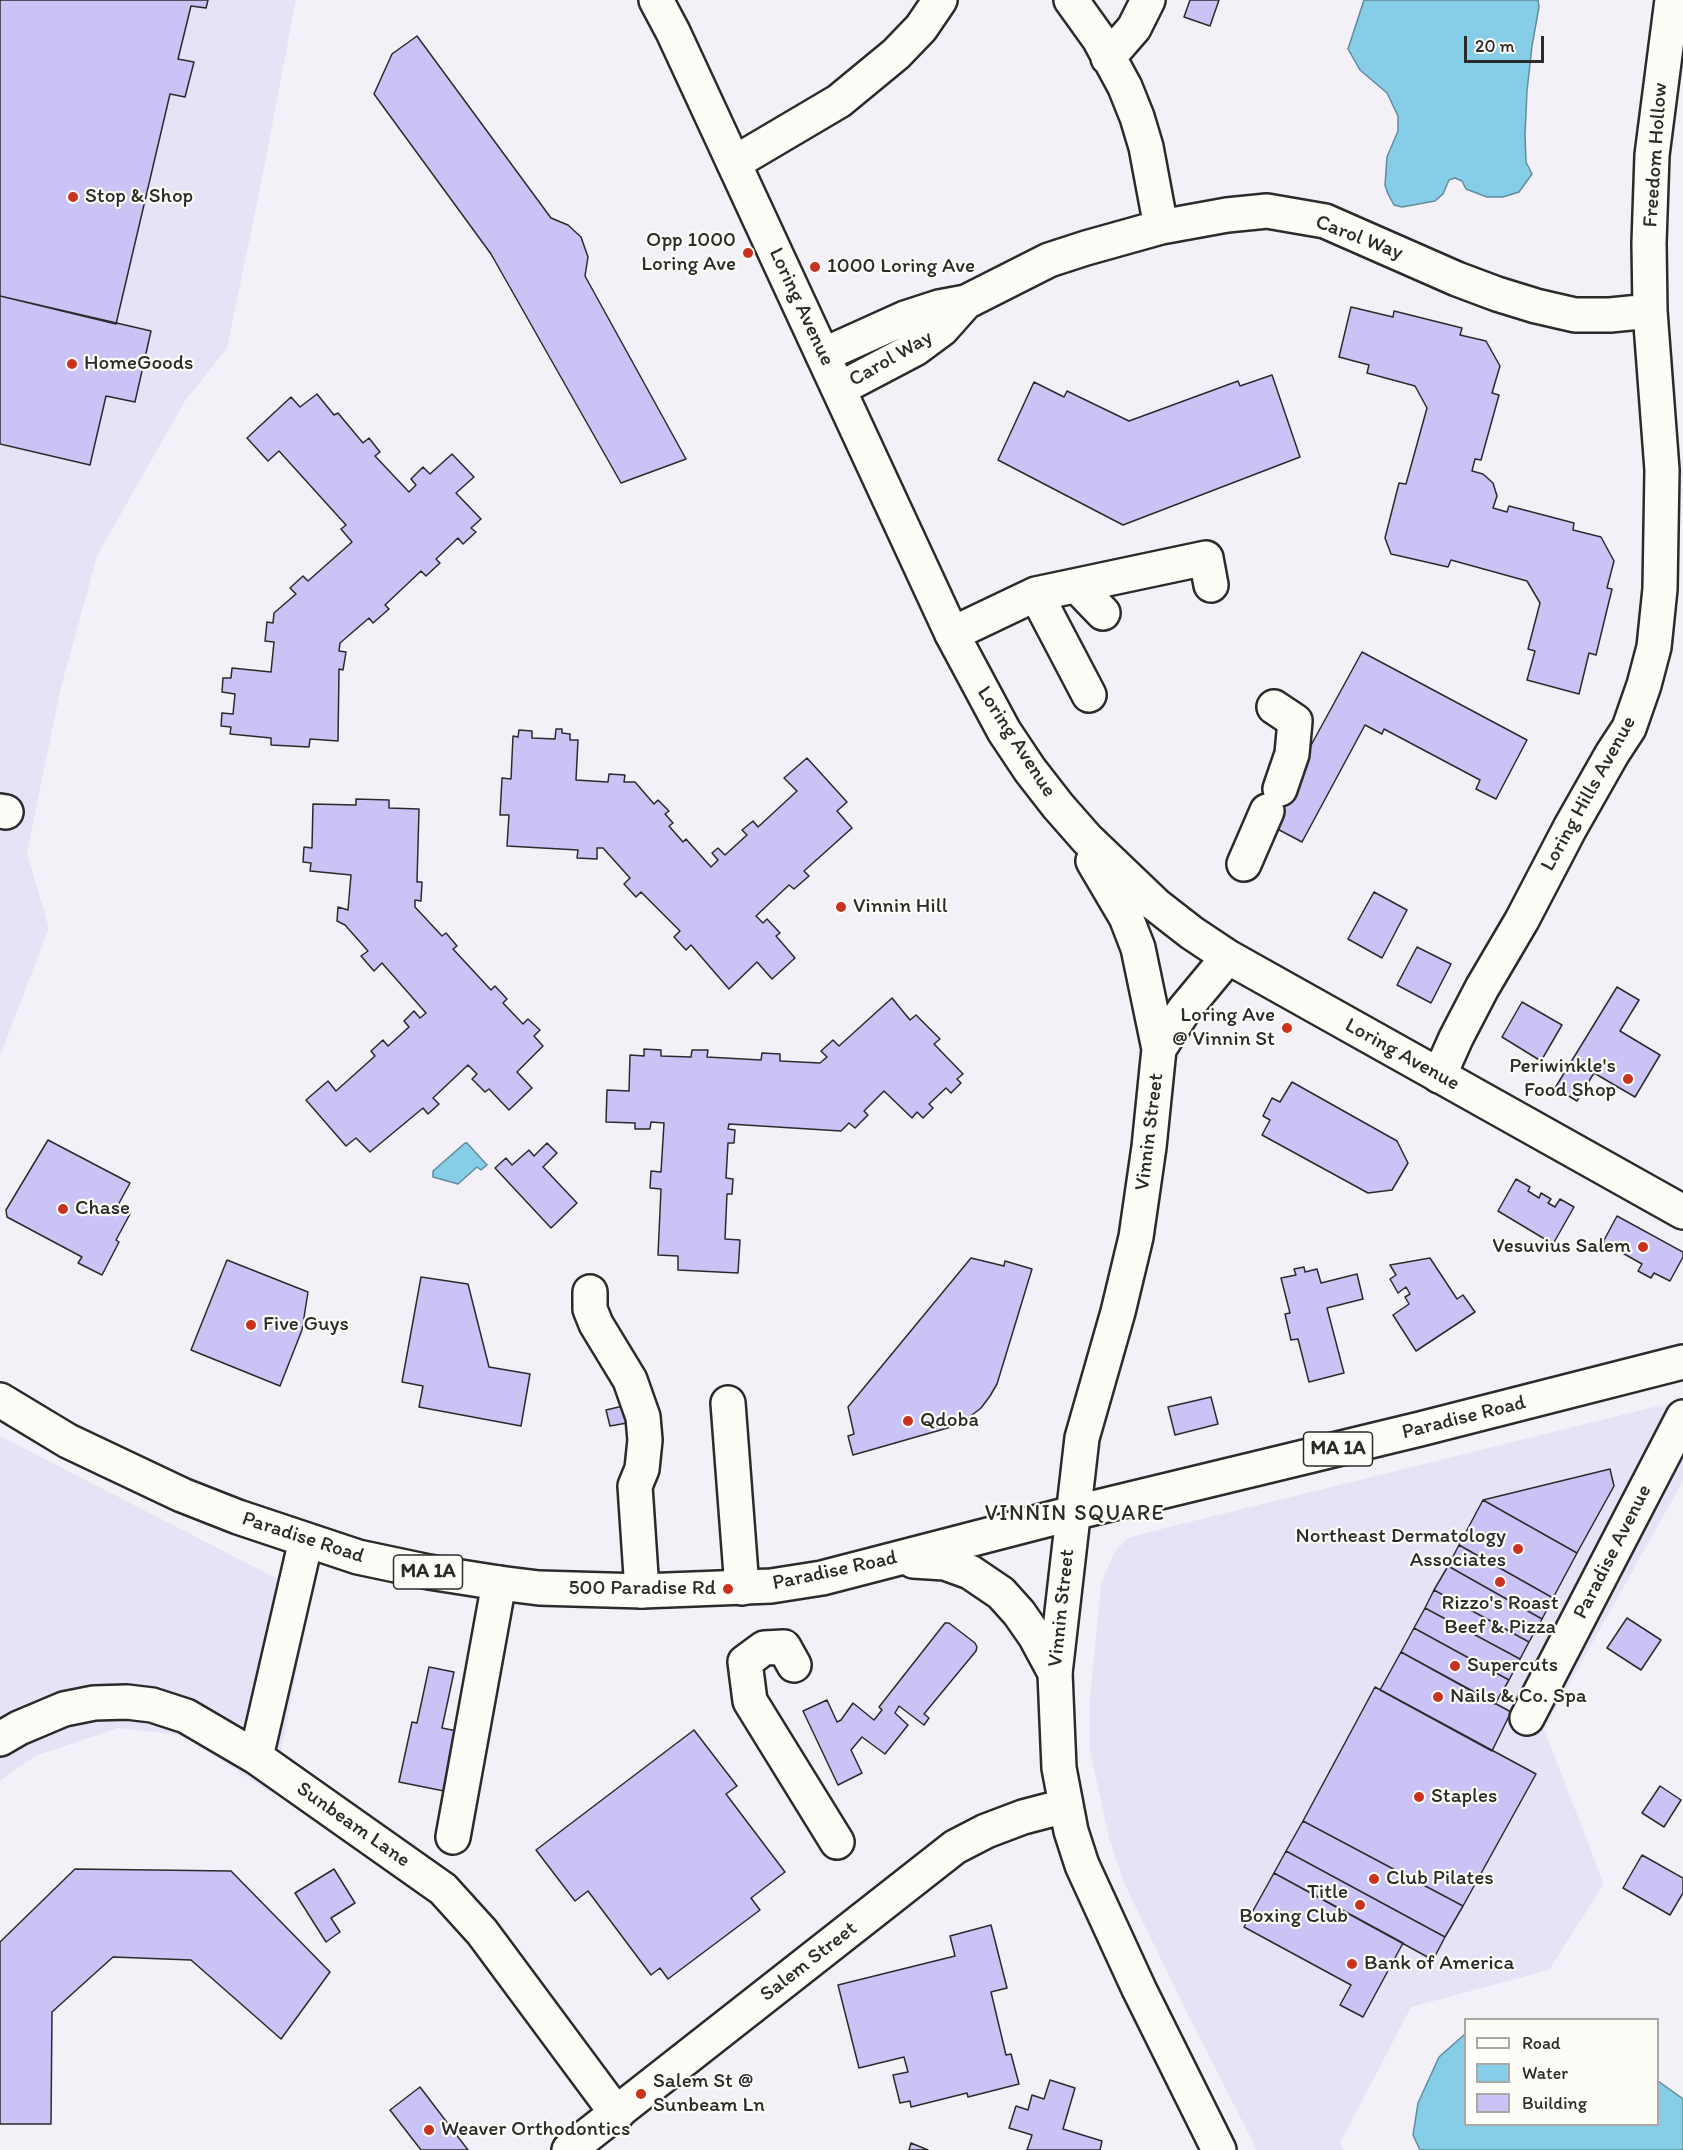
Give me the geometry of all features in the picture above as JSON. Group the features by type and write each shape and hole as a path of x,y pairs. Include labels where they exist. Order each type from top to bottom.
{"main road":[{"name":"Loring Avenue","path":"656,0 673,32 952,634 1004,731 1030,770 1059,806 1088,839 1156,905 1228,957 1683,1212"},
{"path":"734,163 839,101 896,54 921,28 940,0"},
{"path":"1071,0 1099,39 1125,87 1137,117 1146,147 1161,227"},
{"path":"1108,58 1134,28 1148,0"},
{"name":"Freedom Hollow","path":"1650,311 1652,155 1672,0"},
{"name":"Carol Way","path":"823,356 905,318 939,307 966,302 1049,260 1161,227 1227,214 1267,212 1325,221 1457,279 1536,306 1575,315 1610,315 1650,311"},
{"name":"Carol Way","path":"839,389 915,349 942,329 966,302"},
{"name":"Loring Hills Avenue","path":"1439,1076 1482,988 1522,920 1570,828 1629,728 1644,685 1654,647 1660,590 1662,470 1650,311"},
{"path":"952,634 1036,594 1206,558 1211,585"},
{"path":"1077,586 1103,613"},
{"path":"1036,594 1089,695"},
{"path":"1244,864 1292,754 1295,721 1274,707"},
{"path":"1059,806 1126,917 1146,978 1160,1049"},
{"name":"Vinnin Street","path":"1219,2150 1082,1865 1071,1832 1059,1768 1054,1673 1082,1438 1118,1312 1136,1237 1160,1049 1184,1010 1228,957"},
{"path":"590,1292 590,1309 596,1324 630,1380 643,1417 645,1440 642,1470 636,1486 642,1592"},
{"name":"Paradise Road","path":"0,1400 68,1441 132,1472 228,1513 358,1557 417,1570 539,1588 642,1592 771,1586 822,1578 1073,1513 1683,1362"},
{"path":"728,1403 742,1588"},
{"name":"Paradise Avenue","path":"1527,1718 1683,1417"},
{"path":"256,1757 306,1540"},
{"path":"887,1562 919,1560 945,1563 970,1572 1000,1593 1019,1613 1035,1636 1054,1673"},
{"path":"453,1837 499,1583"},
{"path":"794,1665 784,1647 764,1648 745,1662 750,1701 837,1842"},
{"name":"Sunbeam Lane","path":"0,1739 64,1709 94,1703 127,1702 152,1705 186,1716 256,1757 443,1889 482,1932 617,2114"},
{"name":"Salem Street","path":"569,2150 955,1847 986,1830 1065,1806"}],"shaded area":[{"path":"0,0 296,0 227,348 185,401 97,556 60,691 27,853 49,928 0,1056"},
{"path":"1683,1403 1683,1481 1544,1729 1604,1884 1549,1970 1411,2007 1340,2143 1343,2150 1257,2150 1124,1883 1109,1838 1090,1751 1090,1698 1101,1584 1114,1553 1128,1538 1161,1529 1658,1406"},
{"path":"0,1436 311,1596 273,1794 182,1735 118,1728 35,1756 0,1781"}],"water":[{"path":"1364,0 1538,0 1539,7 1527,91 1525,135 1526,162 1532,174 1519,192 1503,197 1487,197 1466,189 1462,181 1455,178 1449,180 1443,194 1435,201 1402,207 1394,205 1385,185 1387,157 1398,131 1398,116 1387,93 1360,70 1348,49"},
{"path":"465,1143 487,1165 481,1170 477,1167 458,1184 433,1177 433,1171"},
{"path":"1464,2035 1464,2126 1659,2126 1659,2082 1683,2099 1683,2150 1420,2150 1413,2135 1418,2103 1439,2057"}],"building":[{"name":"Stop & Shop","path":"0,0 208,0 206,8 191,6 178,59 194,62 185,97 170,94 116,324 0,296"},
{"path":"1190,0 1219,0 1210,26 1184,17"},
{"path":"417,36 551,218 568,225 581,237 588,257 585,276 686,459 621,483 491,254 374,94 392,54"},
{"name":"HomeGoods","path":"0,296 151,331 135,402 106,396 90,465 0,444"},
{"path":"1351,307 1393,317 1394,311 1462,328 1460,335 1486,341 1500,366 1492,393 1499,395 1481,460 1475,459 1472,471 1483,474 1493,483 1497,496 1493,508 1507,512 1509,506 1574,523 1573,530 1601,537 1614,561 1607,588 1612,589 1596,655 1589,653 1579,694 1527,680 1535,651 1528,649 1540,603 1527,581 1451,560 1448,567 1391,554 1385,538 1399,483 1406,484 1427,408 1415,386 1367,373 1369,365 1339,357"},
{"path":"1272,375 1300,457 1123,525 998,460 1034,382 1064,397 1067,391 1129,421 1238,381 1240,386"},
{"path":"317,394 334,415 338,413 363,443 369,438 380,452 375,456 409,492 416,485 411,479 423,467 430,474 452,454 474,477 456,493 481,519 471,528 476,532 463,544 458,538 436,559 440,563 426,576 421,571 385,605 389,609 373,623 369,618 340,643 339,651 346,652 343,670 339,669 338,741 310,739 309,747 271,745 271,738 230,734 231,727 221,726 222,713 233,714 235,694 222,692 223,678 231,678 232,668 271,672 274,642 265,641 267,622 273,623 274,613 296,594 290,588 303,576 308,581 352,542 341,529 346,525 279,451 268,461 247,438 291,397 300,407"},
{"path":"1362,652 1527,740 1496,799 1476,789 1480,780 1384,729 1382,734 1365,725 1302,842 1268,824"},
{"path":"556,729 562,729 562,733 570,734 570,740 578,740 576,780 608,782 609,774 625,775 624,782 635,782 654,804 658,800 669,811 665,814 673,823 669,826 683,842 686,839 711,867 718,860 712,853 718,848 725,855 747,835 742,830 753,821 758,827 797,791 784,778 807,758 847,802 837,811 852,828 804,871 809,876 794,889 789,885 756,916 763,923 767,919 780,933 776,936 795,958 772,979 757,962 729,989 691,945 686,950 674,937 680,931 641,892 636,897 624,884 630,878 603,848 597,848 597,859 577,858 578,850 507,846 509,815 500,815 502,778 511,779 513,736 518,737 519,730 532,731 532,738 555,739"},
{"path":"356,799 389,800 389,808 419,809 417,882 422,882 421,901 415,900 415,907 442,936 446,933 457,946 453,949 491,990 495,986 507,999 503,1003 523,1024 528,1019 540,1030 534,1036 543,1046 517,1072 532,1088 509,1110 489,1089 485,1092 472,1079 477,1074 468,1065 433,1098 439,1104 428,1114 423,1108 370,1152 356,1138 346,1146 306,1100 328,1081 336,1091 375,1056 371,1051 383,1040 388,1046 409,1027 404,1021 414,1011 420,1018 426,1013 382,963 374,971 361,956 368,951 345,925 337,921 338,907 348,910 351,875 310,871 311,863 303,862 304,847 312,848 313,804 356,805"},
{"path":"1374,892 1407,910 1382,958 1348,939"},
{"path":"1417,947 1451,964 1431,1003 1397,985"},
{"path":"1617,987 1639,1000 1620,1031 1660,1055 1635,1097 1594,1073 1577,1101 1555,1088"},
{"path":"892,998 910,1020 916,1015 940,1039 934,1044 963,1074 957,1079 961,1083 951,1093 946,1088 929,1104 933,1108 923,1118 917,1112 912,1118 884,1091 864,1111 868,1115 855,1128 849,1123 841,1131 729,1124 728,1129 735,1130 734,1143 728,1143 726,1178 733,1179 732,1194 727,1194 725,1239 740,1240 738,1273 678,1270 678,1256 658,1255 661,1189 650,1188 651,1171 661,1172 664,1123 651,1122 650,1129 635,1129 635,1123 606,1122 607,1090 629,1091 630,1055 644,1056 644,1049 661,1050 661,1056 691,1057 692,1050 708,1050 707,1057 761,1060 762,1053 780,1054 780,1061 820,1063 827,1057 821,1051 833,1040 839,1046"},
{"path":"1522,1002 1562,1025 1541,1061 1502,1037"},
{"path":"1292,1082 1397,1141 1408,1163 1392,1190 1368,1193 1262,1135 1270,1120 1263,1116 1272,1098 1280,1102"},
{"name":"Chase","path":"48,1140 130,1183 117,1207 130,1214 116,1240 119,1242 102,1275 78,1263 82,1257 7,1217 6,1210"},
{"path":"547,1143 557,1153 543,1167 577,1203 551,1228 495,1168 506,1158 512,1165 529,1150 534,1156"},
{"path":"1516,1179 1530,1187 1528,1191 1539,1198 1541,1193 1551,1199 1548,1203 1555,1207 1560,1199 1574,1207 1553,1244 1498,1211"},
{"name":"Vesuvius Salem","path":"1617,1216 1683,1252 1683,1257 1670,1281 1654,1273 1651,1278 1638,1271 1642,1264 1603,1242"},
{"path":"971,1258 1004,1266 1005,1261 1032,1269 997,1384 990,1396 981,1408 967,1419 951,1427 853,1455 848,1436 854,1434 848,1407"},
{"path":"1430,1258 1457,1299 1463,1295 1475,1312 1416,1351 1393,1315 1409,1304 1405,1297 1410,1294 1406,1287 1398,1293 1390,1279 1396,1275 1390,1265"},
{"path":"227,1260 308,1292 302,1330 280,1386 191,1350"},
{"path":"1304,1267 1305,1272 1317,1269 1321,1283 1357,1274 1363,1299 1327,1308 1344,1373 1309,1382 1298,1339 1291,1340 1285,1314 1290,1313 1281,1278 1296,1275 1294,1269"},
{"path":"421,1277 468,1284 489,1367 530,1374 521,1426 419,1407 423,1386 402,1382"},
{"path":"1211,1397 1218,1424 1175,1435 1168,1407"},
{"path":"623,1406 627,1423 610,1426 606,1410"},
{"path":"1610,1469 1614,1486 1577,1553 1483,1500"},
{"name":"Northeast Dermatology Associates","path":"1483,1500 1577,1553 1553,1598 1459,1545"},
{"name":"Rizzo's Roast Beef & Pizza","path":"1459,1545 1553,1598 1542,1619 1448,1566"},
{"path":"1448,1566 1542,1619 1529,1642 1434,1590"},
{"path":"1434,1590 1529,1642 1520,1659 1425,1608"},
{"path":"1425,1608 1520,1659 1509,1680 1414,1628"},
{"path":"1627,1618 1661,1640 1641,1670 1607,1648"},
{"path":"945,1623 949,1623 975,1643 976,1651 924,1714 929,1718 924,1725 899,1706 895,1713 908,1725 885,1754 862,1737 851,1750 862,1773 838,1785 803,1711 827,1700 837,1722 853,1703 874,1720 882,1710 879,1707"},
{"name":"Supercuts","path":"1414,1628 1509,1680 1495,1704 1401,1652"},
{"name":"Nails & Co. Spa","path":"1401,1652 1511,1712 1492,1751 1380,1690"},
{"path":"429,1667 454,1672 442,1728 457,1731 444,1791 399,1782 412,1722 417,1723"},
{"name":"Staples","path":"1375,1687 1536,1774 1463,1906 1303,1821"},
{"path":"694,1730 737,1786 726,1794 785,1872 751,1898 760,1910 668,1979 660,1968 651,1975 588,1891 575,1901 536,1850"},
{"path":"1660,1786 1681,1800 1664,1827 1642,1813"},
{"name":"Club Pilates","path":"1303,1821 1463,1906 1445,1937 1286,1851"},
{"name":"Title Boxing Club","path":"1286,1851 1445,1937 1433,1960 1274,1873"},
{"path":"1642,1855 1683,1878 1683,1893 1670,1915 1623,1888"},
{"path":"75,1869 231,1871 330,1972 281,2039 191,1960 113,1957 52,2012 51,2124 0,2124 0,1942"},
{"path":"334,1869 355,1903 331,1918 340,1932 326,1942 295,1893"},
{"name":"Bank of America","path":"1274,1873 1403,1943 1363,2017 1340,2005 1351,1985 1244,1927"},
{"path":"991,1925 1007,1988 991,1992 1006,2055 1011,2054 1019,2084 968,2097 967,2093 911,2107 910,2101 900,2103 893,2075 908,2072 904,2057 859,2068 838,1985 955,1956 950,1936"},
{"path":"1050,2080 1075,2088 1063,2129 1102,2141 1100,2150 1027,2150 1032,2135 1009,2128 1016,2106 1028,2110 1032,2095 1044,2099"},
{"name":"Weaver Orthodontics","path":"420,2087 468,2150 421,2150 390,2110"},
{"path":"911,2143 928,2150 909,2150"}],"place":[{"name":"Stop & Shop","path":"73,197"},
{"name":"Opp 1000 Loring Ave","path":"748,253"},
{"name":"1000 Loring Ave","path":"815,267"},
{"name":"HomeGoods","path":"72,364"},
{"name":"Vinnin Hill","path":"841,907"},
{"name":"Loring Ave @ Vinnin St","path":"1287,1028"},
{"name":"Periwinkle's Food Shop","path":"1628,1079"},
{"name":"Chase","path":"63,1209"},
{"name":"Vesuvius Salem","path":"1643,1247"},
{"name":"Five Guys","path":"251,1325"},
{"name":"Qdoba","path":"908,1421"},
{"name":"Northeast Dermatology Associates","path":"1518,1549"},
{"name":"Rizzo's Roast Beef & Pizza","path":"1500,1582"},
{"name":"500 Paradise Rd","path":"728,1589"},
{"name":"Supercuts","path":"1455,1666"},
{"name":"Nails & Co. Spa","path":"1438,1697"},
{"name":"Staples","path":"1419,1797"},
{"name":"Club Pilates","path":"1374,1879"},
{"name":"Title Boxing Club","path":"1360,1905"},
{"name":"Bank of America","path":"1352,1964"},
{"name":"Salem St @ Sunbeam Ln","path":"641,2094"},
{"name":"Weaver Orthodontics","path":"429,2130"}],"district":[{"name":"VINNIN SQUARE","path":"1075,1514"}]}
